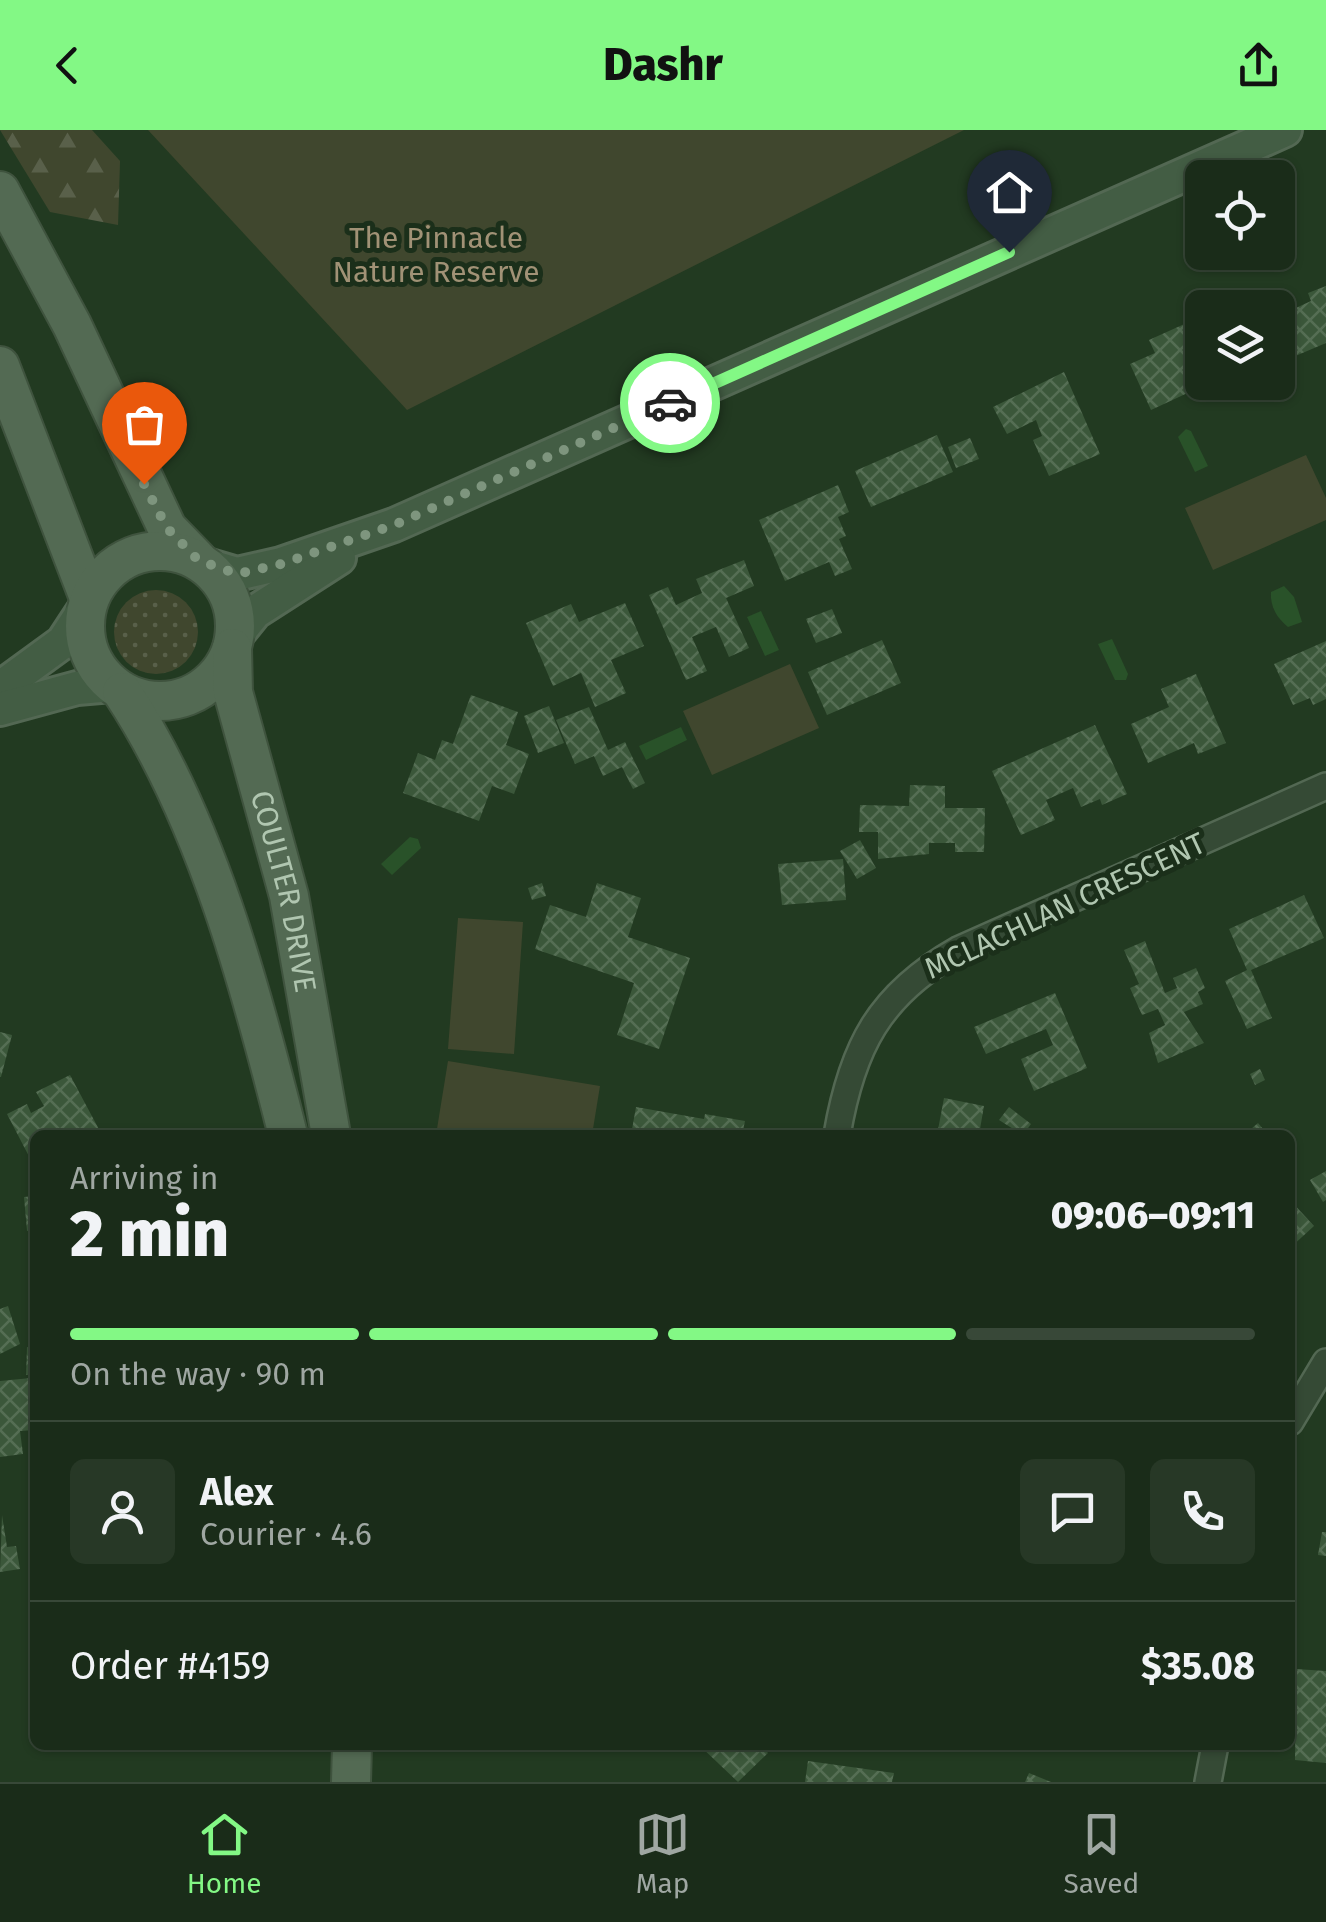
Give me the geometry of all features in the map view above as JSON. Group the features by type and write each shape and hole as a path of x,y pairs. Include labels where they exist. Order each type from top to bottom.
{"main road":[{"path":"0,688 64,642 103,576 135,556 174,552 237,574 394,525 1285,130"},
{"path":"0,191 72,325 167,528 230,596 233,643"},
{"path":"0,366 88,603 88,650 117,688"},
{"path":"0,709 76,688 117,688 148,700 174,700 199,690 219,672 233,643 256,612 394,525"},
{"name":"COULTER DRIVE","path":"233,643 232,692 289,896 329,1130"},
{"name":"COULTER DRIVE","path":"117,688 164,766 216,892 258,1021 287,1130"},
{"path":"351,1782 352,1750"}],"street":[{"name":"MCLACHLAN CRESCENT","path":"837,1130 859,1048 885,1006 918,972 958,950 1326,786"},
{"path":"1295,1414 1326,1362"},
{"path":"1208,1782 1209,1750"}],"green space":[{"path":"0,130 92,130 120,161 118,225 50,212"},
{"name":"The Pinnacle Nature Reserve","path":"148,130 964,130 407,410"},
{"path":"1306,455 1326,498 1326,520 1213,570 1185,508"},
{"path":"156,590 179,597 191,609 198,632 191,655 179,667 156,674 133,667 121,655 114,632 121,609 133,597"},
{"path":"790,664 819,728 712,775 683,711"},
{"path":"458,918 523,922 514,1054 448,1049"},
{"path":"448,1061 600,1086 593,1130 437,1130"}],"shaded area":[{"path":"1186,429 1191,431 1208,466 1195,472 1178,437"},
{"path":"1284,586 1294,597 1302,622 1288,627 1275,612 1271,597 1271,592"},
{"path":"761,611 779,650 765,656 747,617"},
{"path":"1112,639 1128,674 1126,680 1115,680 1098,644"},
{"path":"681,727 687,740 646,760 639,746"},
{"path":"410,837 418,839 421,848 392,875 381,864"}],"building":[{"path":"1326,286 1326,343 1295,356 1295,308 1311,301 1308,293"},
{"path":"1185,324 1185,394 1151,410 1130,364 1155,353 1149,340"},
{"path":"1064,372 1100,454 1049,476 1033,440 1042,436 1036,420 1007,434 993,407"},
{"path":"937,435 953,472 871,507 855,471"},
{"path":"970,438 979,459 956,468 948,447"},
{"path":"838,485 849,512 838,517 846,536 839,539 852,569 835,576 829,562 785,581 759,520"},
{"path":"744,560 754,586 726,598 749,648 729,657 716,627 692,637 707,671 686,680 649,595 668,587 676,605 702,593 696,579"},
{"path":"625,603 644,646 611,660 626,693 595,707 581,673 553,686 526,623 571,604 579,622"},
{"path":"832,609 842,633 816,643 806,619"},
{"path":"882,640 901,683 827,715 808,672"},
{"path":"1326,641 1326,699 1313,705 1310,698 1293,705 1274,664"},
{"path":"1196,674 1226,743 1198,754 1194,743 1148,763 1131,724 1169,707 1161,689"},
{"path":"471,695 518,712 506,745 529,754 514,794 492,786 479,821 403,793 418,753 435,760 442,740 453,744"},
{"path":"549,706 564,743 538,753 524,716"},
{"path":"589,707 608,750 625,742 645,783 633,789 622,767 603,776 594,756 575,764 556,720"},
{"path":"1095,725 1127,794 1102,805 1100,799 1081,807 1073,788 1046,800 1055,820 1021,835 992,771"},
{"path":"910,785 945,786 945,808 985,808 984,852 955,852 955,843 929,843 929,854 878,859 878,832 859,832 860,805 909,806"},
{"path":"860,840 876,868 857,879 840,851"},
{"path":"843,859 846,900 782,905 778,864"},
{"path":"542,883 546,896 532,900 528,888"},
{"path":"597,883 641,898 628,937 690,958 659,1049 617,1035 634,983 535,949 550,905 586,917"},
{"path":"1304,895 1324,938 1251,970 1272,1018 1247,1029 1225,981 1247,970 1229,929"},
{"path":"1145,941 1165,993 1177,988 1173,978 1196,968 1205,988 1198,992 1203,1004 1184,1012 1204,1043 1158,1063 1149,1033 1165,1025 1158,1009 1142,1015 1130,988 1139,984 1124,950"},
{"path":"1055,993 1087,1068 1034,1091 1021,1059 1053,1045 1046,1029 986,1054 974,1027"},
{"path":"0,1032 12,1035 1,1077 0,1077"},
{"path":"1260,1069 1265,1080 1255,1085 1250,1074"},
{"path":"70,1075 99,1130 30,1130 30,1158 7,1114 27,1104 31,1113 44,1106 36,1092"},
{"path":"944,1098 984,1106 980,1129 984,1130 938,1130"},
{"path":"636,1107 704,1119 705,1114 745,1121 743,1130 632,1130"},
{"path":"1009,1107 1031,1124 1027,1130 1015,1130 999,1120"},
{"path":"1326,1171 1326,1200 1323,1202 1310,1180"},
{"path":"30,1196 30,1231 27,1231 24,1197"},
{"path":"1295,1205 1314,1226 1295,1243"},
{"path":"8,1306 20,1344 0,1354 0,1309"},
{"path":"27,1347 30,1375 26,1375"},
{"path":"30,1378 30,1430 20,1431 23,1454 0,1457 0,1381"},
{"path":"2,1515 7,1547 16,1546 20,1569 0,1572"},
{"path":"1322,1532 1326,1532 1326,1556 1318,1555"},
{"path":"1296,1669 1326,1671 1326,1763 1295,1760"},
{"path":"704,1750 765,1750 768,1753 738,1782"},
{"path":"808,1761 894,1773 892,1782 805,1782"},
{"path":"1029,1773 1051,1782 1025,1782"}],"way so far":[{"path":"144,484 167,528 198,560 237,574 281,564 394,525 670,403"}],"route":[{"path":"670,403 1009,252"}]}
